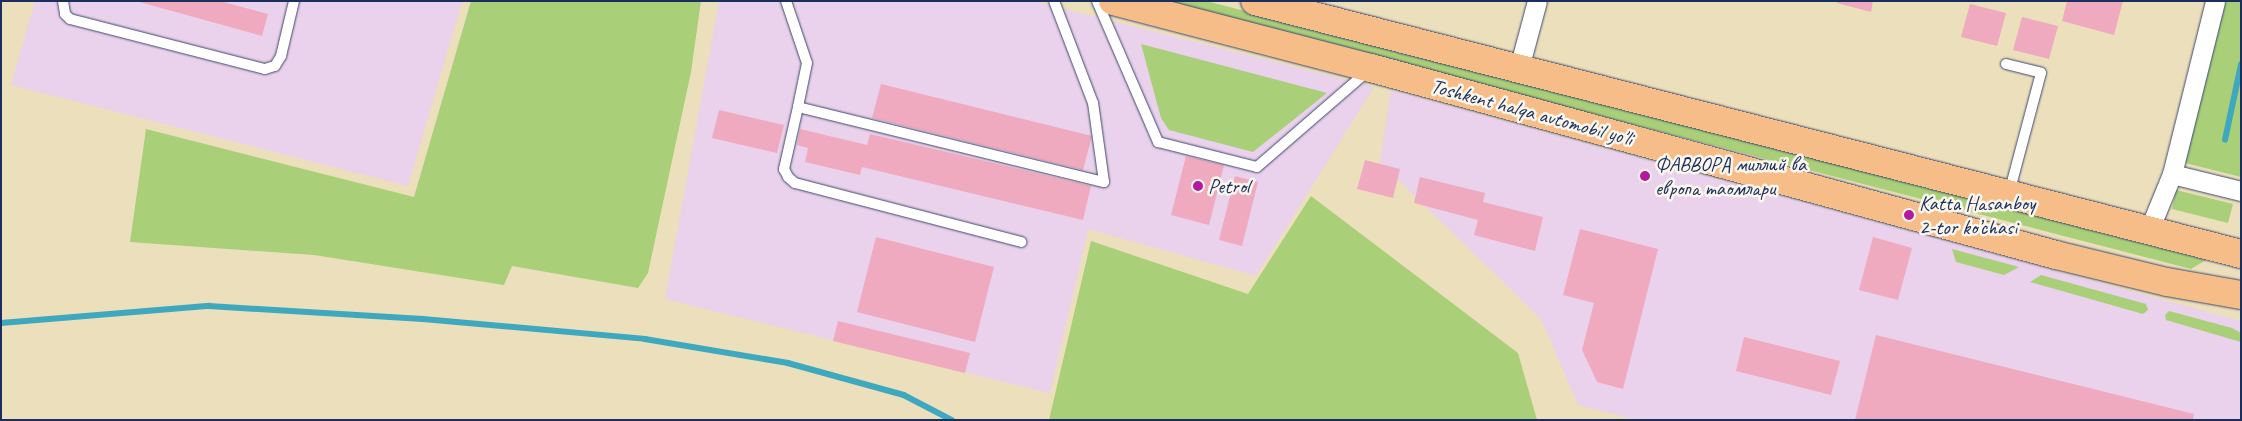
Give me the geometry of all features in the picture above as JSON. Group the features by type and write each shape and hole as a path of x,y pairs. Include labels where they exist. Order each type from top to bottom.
{"highway":[{"name":"Toshkent halqa avtomobil yo'li","path":"1113,1 1371,68 2056,255 2167,282 2241,295"},
{"name":"Toshkent halqa avtomobil yo'li","path":"1255,1 2240,253"}],"street":[{"path":"1519,68 1537,1"},
{"path":"2149,230 2172,174 2215,1"},
{"path":"2172,174 2241,192"}],"lane":[{"path":"63,1 64,14 70,19 265,69 275,66 281,56 294,1"},
{"path":"786,1 807,64 784,169 788,177 795,182 1021,242"},
{"path":"798,106 1104,182 1093,103 1054,1"},
{"path":"1097,1 1158,142 1257,167 1371,68"},
{"path":"2006,64 2040,73 2009,194"}],"shaded area":[{"path":"35,1 462,1 408,186 11,85"},
{"path":"719,1 1033,1 1374,87 1256,276 1088,229 1050,393 665,299"},
{"path":"1391,90 2241,321 2241,420 1639,420 1578,405 1541,319 1380,162"}],"green space":[{"path":"471,1 701,1 691,72 648,273 638,288 512,266 504,285 314,255 130,242 146,129 414,197"},
{"path":"1157,1 1206,1 2206,260 2191,269"},
{"path":"2226,1 2241,1 2241,177 2185,163"},
{"path":"1141,44 1327,93 1253,152 1169,130 1161,118"},
{"path":"2176,190 2233,204 2228,223 2172,209"},
{"path":"1311,196 1518,353 1537,420 1049,420 1091,241 1248,294"},
{"path":"1952,249 2019,267 2004,275 1956,262"},
{"path":"2041,275 2146,304 2148,310 2143,314 2030,282"},
{"path":"2169,311 2232,328 2241,333 2241,342 2166,320 2165,315"}],"building":[{"path":"136,1 220,1 268,14 262,36"},
{"path":"1837,1 1873,1 1871,12 1837,3"},
{"path":"2067,1 2123,1 2114,35 2062,21"},
{"path":"1970,4 2006,13 1997,46 1961,37"},
{"path":"2022,17 2058,26 2049,59 2013,50"},
{"path":"881,84 1092,136 1083,170 872,118"},
{"path":"719,110 784,125 777,153 712,138"},
{"path":"800,129 867,145 870,134 1091,186 1083,220 862,167 860,175 805,162 808,148 797,145"},
{"path":"1186,156 1224,165 1209,225 1171,215"},
{"path":"1365,160 1400,169 1393,198 1357,189"},
{"path":"1235,176 1258,182 1242,246 1219,240"},
{"path":"1420,177 1485,193 1483,202 1543,217 1535,251 1474,235 1478,220 1414,203"},
{"path":"1580,229 1658,249 1623,389 1597,382 1582,350 1594,303 1563,295"},
{"path":"876,237 994,267 975,342 857,312"},
{"path":"1873,237 1912,248 1898,300 1859,290"},
{"path":"838,321 970,353 965,373 833,341"},
{"path":"1876,335 2194,414 2193,420 1855,420"},
{"path":"1744,337 1840,361 1831,395 1736,371"}],"waterway":[{"path":"2225,140 2241,65"},
{"path":"1,323 209,306 423,319 645,339 788,363 904,395 952,420"}],"place":[{"name":"ФАВВОРА миллий ва европа таомлари","path":"1645,176"},
{"name":"Petrol","path":"1198,186"},
{"name":"Katta Hasanboy 2-tor ko’chasi","path":"1909,215"}]}
